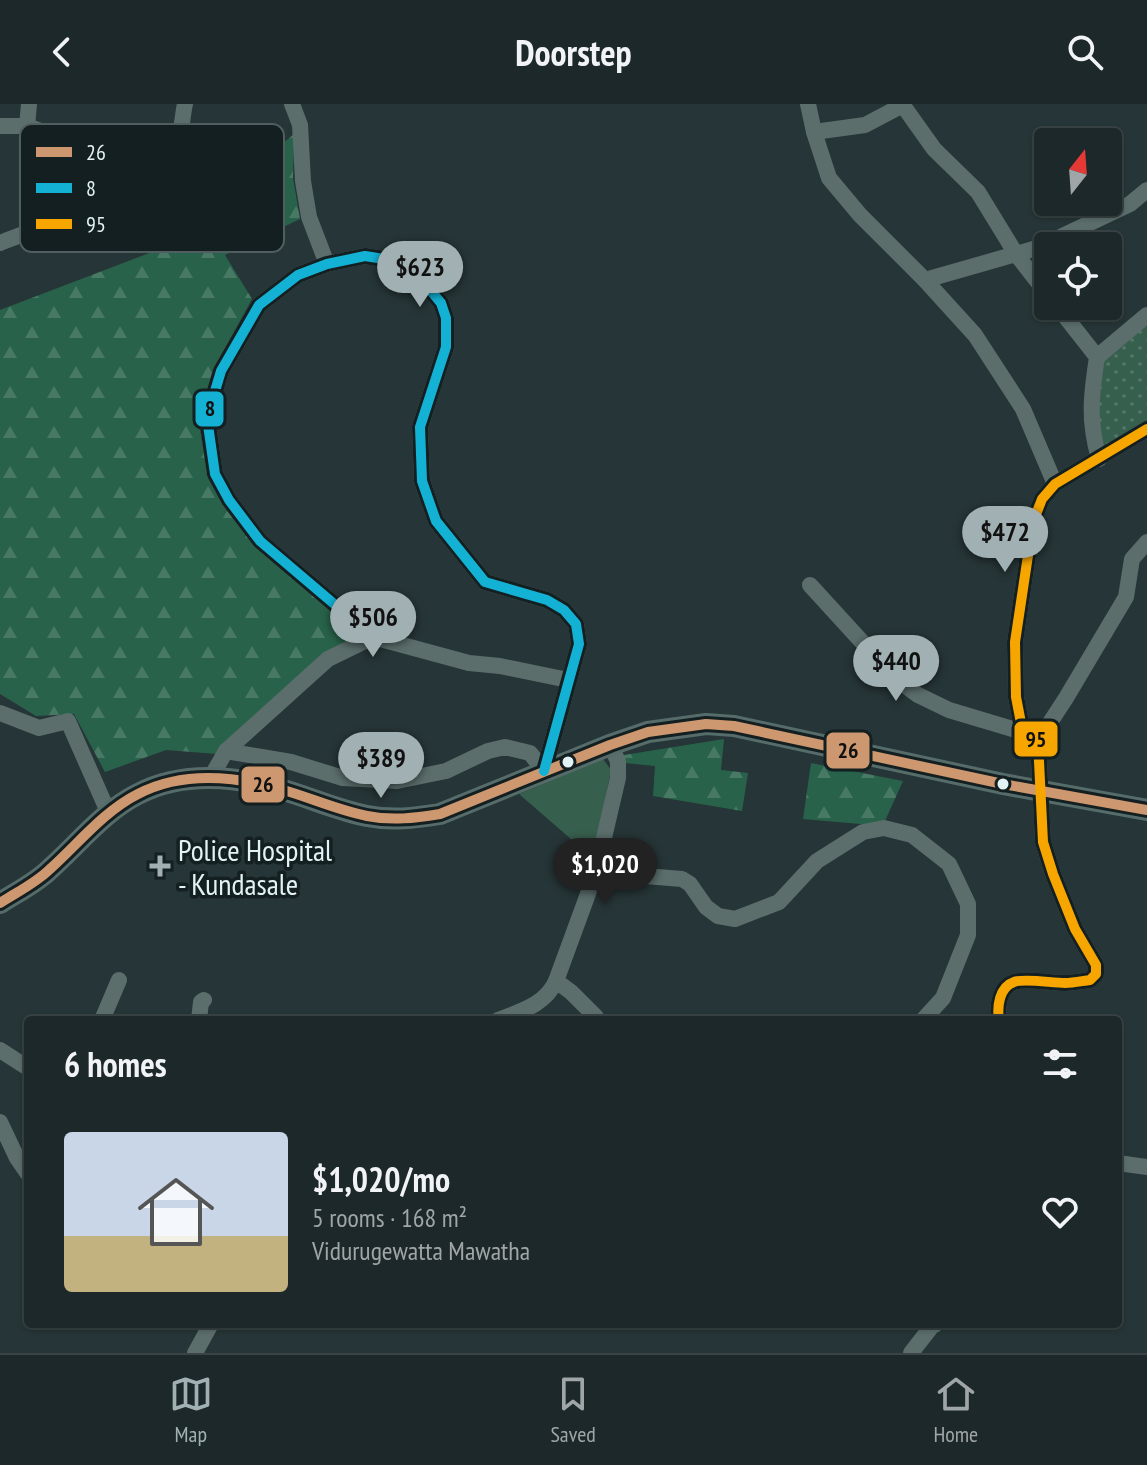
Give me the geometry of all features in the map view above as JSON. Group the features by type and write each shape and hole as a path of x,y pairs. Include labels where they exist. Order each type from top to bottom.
{"highway":[{"path":"0,903 47,872 123,802 166,783 211,777 278,788 347,811 392,819 417,818 440,814 648,732 706,724 734,726 1003,784 1147,810"}],"street":[{"path":"27,124 29,104"},
{"path":"181,124 185,104"},
{"path":"292,104 300,125 303,181 309,217 327,264"},
{"path":"808,104 829,178 860,215 975,335 1023,409 1055,484"},
{"path":"814,132 865,125 903,104 934,149 978,192 1034,277"},
{"path":"925,280 1037,248 1130,204 1147,190"},
{"path":"0,243 20,235"},
{"path":"544,771 579,644 576,624 564,610 547,600 485,582 436,521 422,481 420,427 446,347 446,318 441,303 421,279 390,260 365,256 327,264 298,275 259,305 221,371 207,418 215,474 229,500 260,541 373,637 469,663 568,680"},
{"path":"1099,459 1092,434 1091,402 1097,357 1147,315"},
{"path":"1068,320 1097,357"},
{"path":"1038,741 1021,723 1016,697 1015,642 1033,522 1042,499 1055,484 1147,429"},
{"path":"998,1016 1000,999 1006,987 1015,981 1066,983 1090,980 1096,974 1096,965 1075,929 1043,842 1038,741 1126,597 1132,559 1147,542"},
{"path":"810,585 895,678 918,695 949,710 1016,730 1038,741"},
{"path":"211,777 226,751 328,659 373,637"},
{"path":"0,713 39,728 68,721 109,814"},
{"path":"529,1014 551,992 596,872 618,778 618,761 610,745"},
{"path":"226,751 291,762 343,778 397,781 446,771 488,751 505,747 530,753 544,771"},
{"path":"596,872 682,879 690,884 706,907 718,916 735,919 779,902 817,861 863,832 884,828 912,835 949,864 968,904 968,935 943,998 927,1016"},
{"path":"104,1016 119,980"},
{"path":"556,981 595,1016"},
{"path":"199,1016 204,1000"},
{"path":"0,1050 24,1065"},
{"path":"0,1122 24,1168"},
{"path":"1122,1164 1147,1167"},
{"path":"197,1353 209,1328"},
{"path":"911,1353 930,1328"}],"green space":[{"path":"294,134 293,178 300,219 284,227 284,142"},
{"path":"152,252 231,252 225,255 252,299 214,368 198,418 208,477 254,544 361,636 217,754 166,750 105,772 74,714 36,716 0,694 0,310"},
{"path":"1147,325 1147,420 1103,449 1097,421 1104,358"},
{"path":"724,739 721,770 748,773 742,811 653,796 655,766 625,763 624,755"},
{"path":"603,759 611,770 594,859 519,794"},
{"path":"811,763 903,781 885,821 872,825 803,819"}],"transit line":[{"name":"8","path":"373,637 260,541 229,500 215,474 207,418 221,371 259,305 298,275 327,264 365,256 390,260 406,267 441,303 446,318 446,347 420,427 422,481 436,521 485,582 547,600 564,610 576,624 579,644 544,771"},
{"name":"95","path":"999,1016 1002,993 1014,982 1071,983 1090,980 1096,974 1096,965 1075,929 1043,842 1038,741 1021,723 1016,697 1015,642 1033,522 1042,499 1055,484 1147,429"},
{"name":"26","path":"0,903 45,874 126,801 172,782 208,778 245,781 367,816 413,818 440,814 648,732 706,724 734,726 1003,784 1147,810"}],"place":[{"name":"Police Hospital - Kundasale","path":"160,866"}]}
